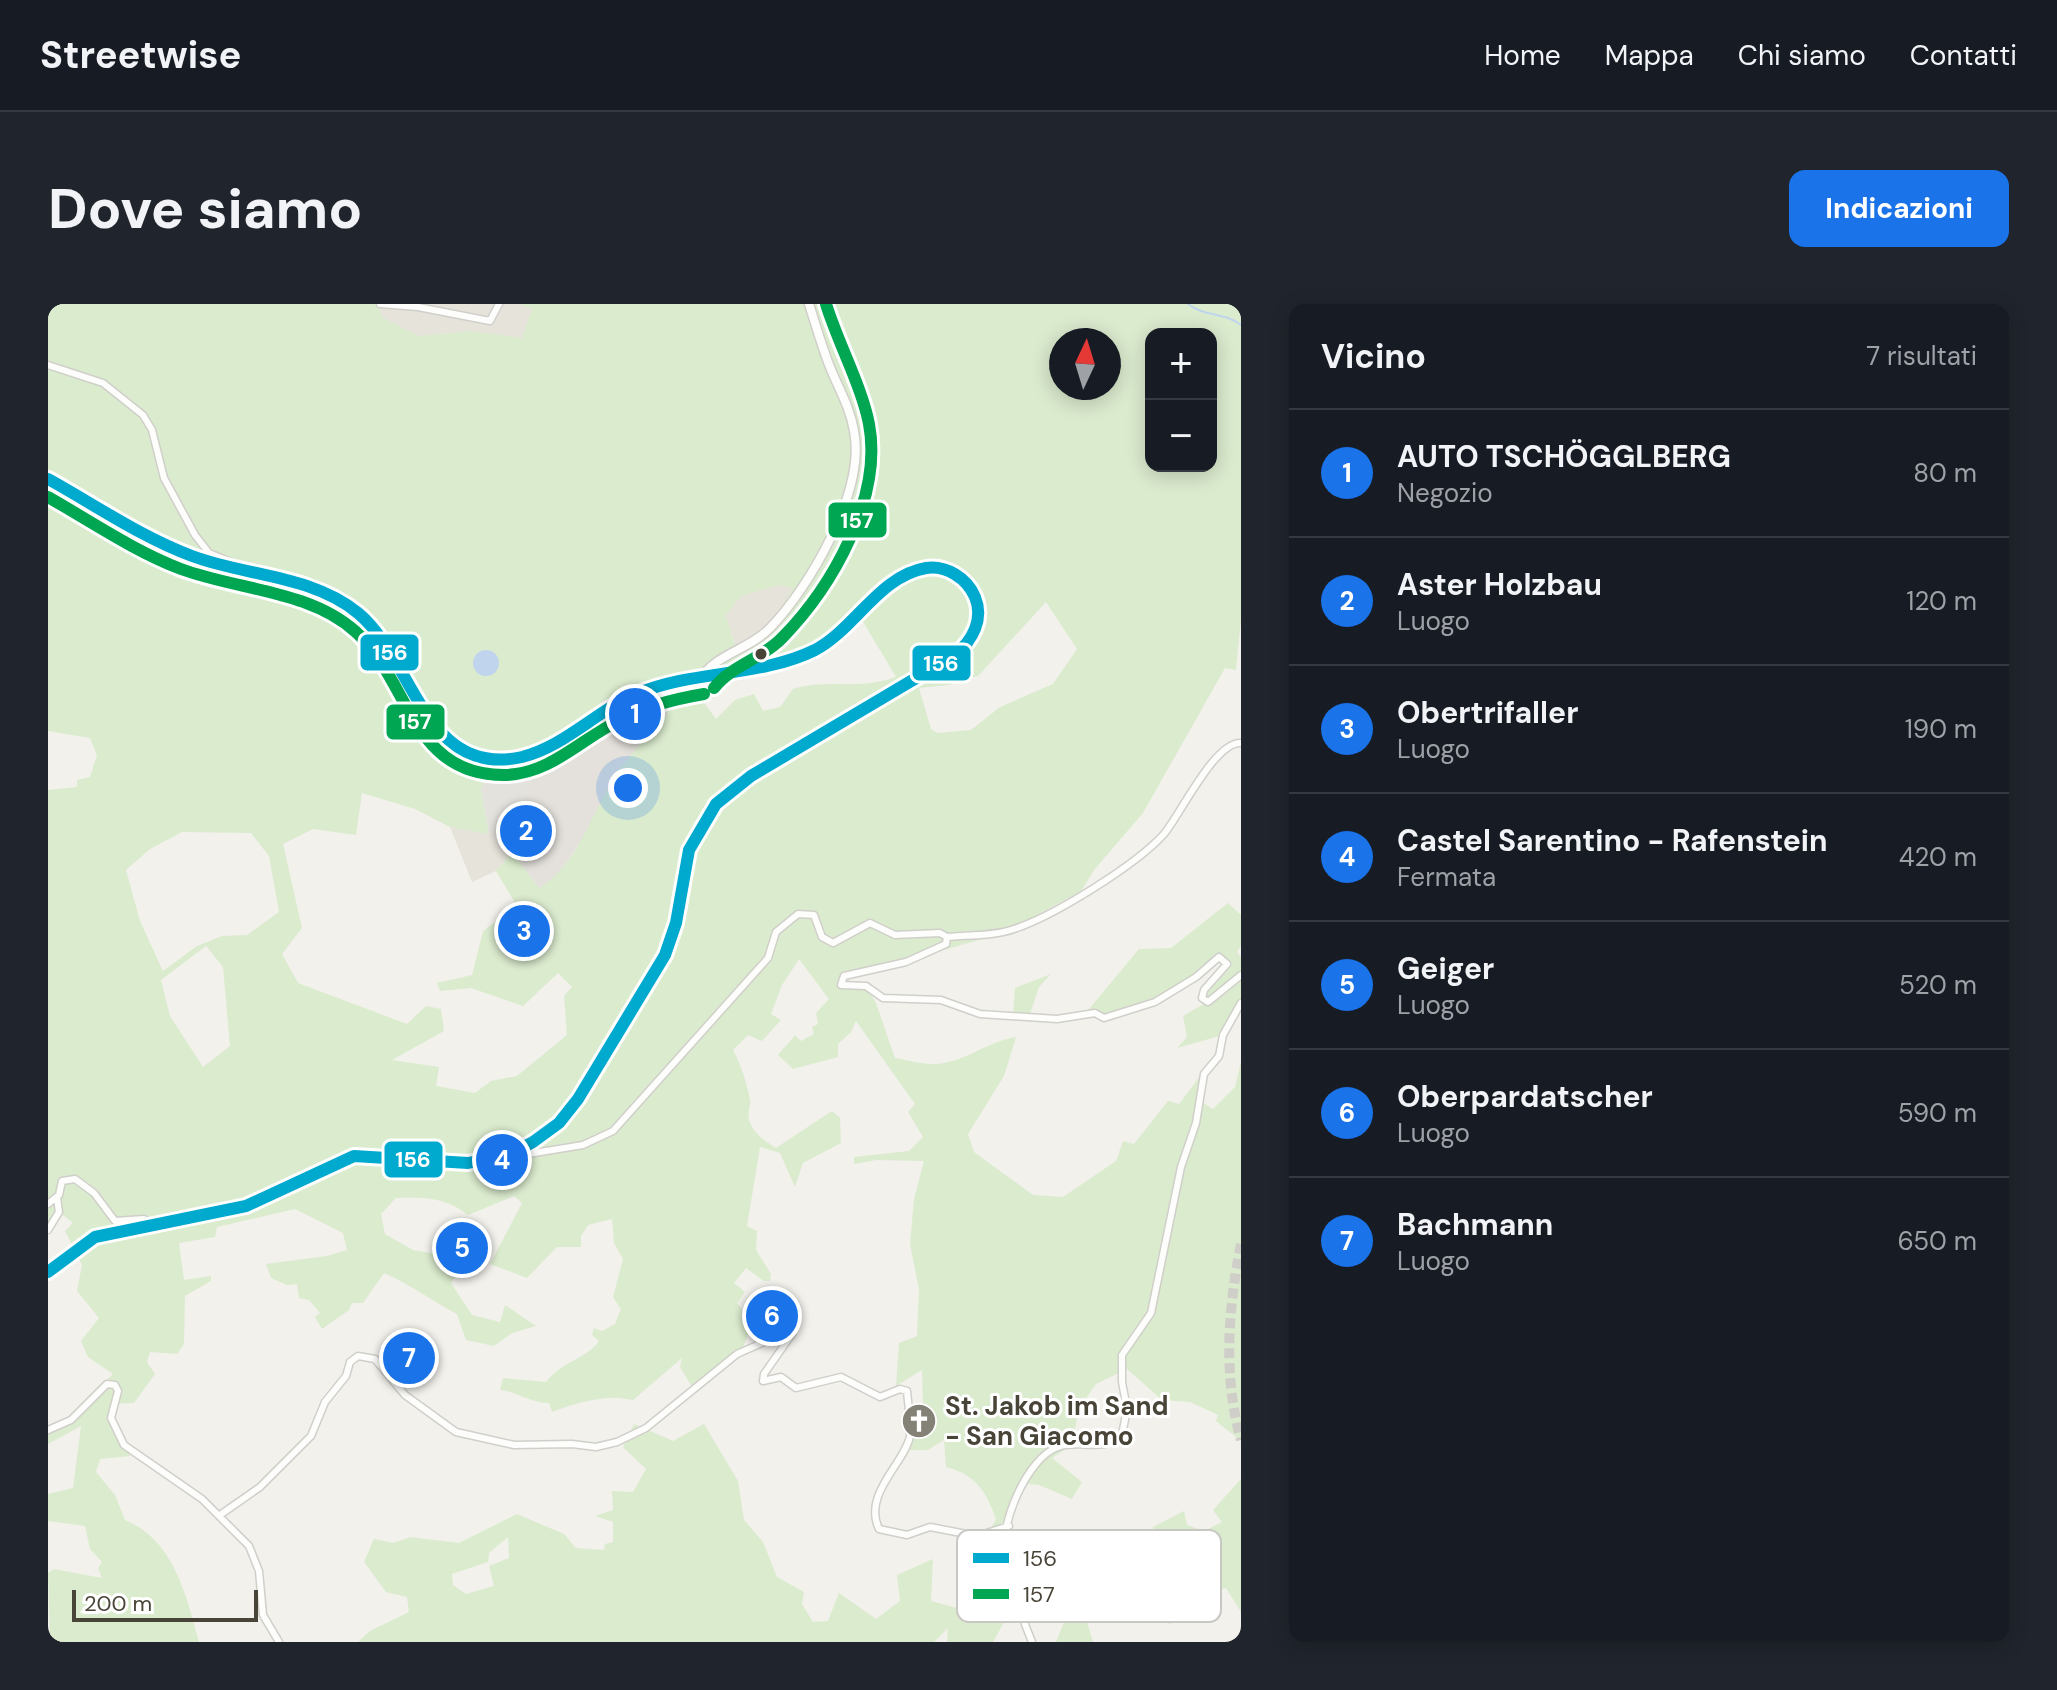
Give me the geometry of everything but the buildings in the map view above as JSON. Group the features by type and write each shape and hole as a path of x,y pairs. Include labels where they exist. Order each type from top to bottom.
{"main road":[{"path":"48,479 161,542 242,572 318,591 354,610 388,644 433,726 461,749 486,758 512,759 539,753 586,720 638,693 796,659 831,640 895,583 921,569 938,568 952,572 964,580 976,600 976,627 961,651 751,776 716,804 689,850 676,923 665,955 627,1013 586,1088 569,1112 544,1135 524,1148 487,1161 446,1163 376,1155 345,1159"},
{"path":"48,1272 95,1237 227,1211 261,1200"}],"street":[{"path":"380,304 418,307 490,321 499,304"},
{"path":"701,678 713,664 754,642 779,618 833,534 853,479 857,459 852,419 809,304"},
{"path":"48,365 103,383 143,415 152,430 164,478 200,542 209,553 236,565 242,572"},
{"path":"487,1161 495,1166 502,1165 522,1155 583,1145 613,1131 768,958 776,932 798,914 814,915 822,937 833,943 874,923 895,935 940,933 947,937 1014,930 1122,869 1164,834 1201,777 1228,747 1241,743"},
{"path":"947,937 944,945 906,962 844,976 841,985 866,986 879,997 941,1000 980,1014 1057,1019 1095,1013 1104,1018 1155,1002 1219,957 1227,964 1204,990 1202,998 1208,1002 1241,975"},
{"path":"1008,1530 1016,1493 1045,1454 1074,1443 1110,1444 1122,1435 1127,1409 1122,1382 1122,1355 1151,1313 1181,1167 1196,1123 1204,1074 1219,1056 1223,1035 1241,1003"},
{"path":"48,1230 59,1212 57,1198 62,1181 75,1179 94,1193 115,1221 144,1219 150,1225"},
{"path":"48,1204 57,1198"},
{"path":"220,1515 260,1487 311,1436 325,1402 346,1376 350,1362 358,1356 375,1359 405,1395 456,1432 514,1445 572,1444 596,1447 617,1442 646,1428 737,1354 789,1331 792,1334 763,1381 781,1377 796,1388 841,1377 880,1397 900,1389 907,1391 909,1438 882,1487 875,1515 879,1529 907,1535 930,1527 957,1532"},
{"path":"48,1430 71,1420 93,1395 113,1383 118,1391 111,1418 124,1445 195,1493 249,1546 255,1558 263,1615 279,1642"},
{"path":"996,1530 1009,1526"},
{"path":"1025,1622 1032,1642"}],"shaded area":[{"path":"379,304 519,304 532,309 523,339 471,331 418,336 382,317"},
{"path":"779,585 794,587 776,617 763,632 735,645 726,615 741,596"},
{"path":"651,688 668,714 612,781 593,823 557,877 539,889 512,852 489,834 521,804 543,751"},
{"path":"543,751 521,804 502,827 489,834 481,789 486,778 491,772 531,764"},
{"path":"450,827 489,834 512,852 496,871 472,882"}],"green space":[{"path":"48,304 379,304 382,317 418,336 471,331 522,338 532,309 519,304 1241,304 1241,619 1236,670 1225,668 1143,813 1094,870 1081,891 1006,932 848,978 850,983 864,982 876,1003 895,1058 943,1063 1016,1037 1004,1076 968,1134 974,1152 1033,1195 1063,1197 1116,1161 1123,1141 1134,1144 1168,1101 1179,1104 1201,1075 1202,1102 1213,1109 1235,1087 1241,1062 1241,1441 1216,1421 1218,1415 1190,1402 1162,1400 1127,1369 1096,1384 1079,1408 1072,1445 1052,1458 1082,1482 1072,1499 1039,1485 1027,1484 1017,1503 1011,1530 990,1530 996,1519 988,1500 972,1480 946,1467 944,1440 928,1450 900,1450 908,1432 903,1415 923,1412 922,1370 896,1386 899,1343 917,1336 919,1289 910,1244 914,1199 924,1161 876,1160 854,1164 854,1157 909,1151 923,1137 908,1112 915,1104 856,1021 851,1032 838,1044 838,1057 793,1069 778,1055 795,1035 801,1041 814,1034 812,1027 818,1024 816,1013 829,999 799,959 782,985 771,1014 781,1020 762,1041 748,1035 733,1050 749,1094 749,1119 760,1136 776,1148 832,1111 840,1118 841,1143 803,1163 795,1187 780,1153 760,1147 747,1226 757,1231 756,1250 771,1274 770,1281 764,1281 746,1268 734,1283 745,1292 737,1303 753,1322 739,1357 696,1393 680,1367 682,1358 633,1400 592,1400 552,1412 549,1403 500,1390 503,1378 546,1382 559,1369 594,1347 599,1341 592,1335 594,1328 602,1331 615,1324 621,1309 613,1297 623,1259 614,1243 612,1219 588,1225 581,1236 581,1247 557,1247 527,1278 490,1264 522,1203 514,1196 468,1215 434,1199 396,1198 381,1214 385,1234 413,1250 449,1256 461,1269 451,1283 472,1315 500,1322 505,1305 536,1326 512,1333 494,1346 466,1340 457,1314 384,1273 363,1303 352,1303 349,1310 322,1329 315,1317 320,1313 309,1300 299,1298 297,1284 287,1285 271,1278 266,1264 327,1256 347,1250 343,1233 295,1209 217,1227 215,1237 179,1243 184,1280 211,1276 211,1281 185,1296 184,1344 177,1354 150,1352 147,1362 155,1374 134,1403 115,1404 115,1421 130,1456 100,1459 96,1472 115,1495 125,1520 142,1529 167,1555 183,1588 199,1642 50,1642 48,1573 54,1569 102,1578 98,1568 102,1562 90,1549 85,1526 48,1521 48,1494 73,1488 81,1426 48,1444 48,1428 71,1417 113,1374 88,1357 81,1341 99,1318 77,1291 82,1265 65,1231 73,1223 63,1215 48,1232 48,790 77,787 77,780 90,777 97,755 90,738 48,731","holes":["779,585 793,588 782,607 755,635 735,645 726,615 741,596","1046,602 1077,649 1053,684 1000,707 971,730 937,733 931,729 919,688 948,685 978,676","862,620 896,677 868,683 819,684 793,689 780,707 763,711 754,694 735,700 716,719 693,688 789,665 815,654","651,689 668,714 618,772 573,854 539,888 512,852 496,871 517,906 483,931 472,975 437,983 440,991 471,988 523,1006 558,973 572,987 564,996 567,1035 517,1076 491,1081 475,1093 436,1086 439,1067 392,1060 444,1031 441,1009 426,1006 407,1024 298,983 282,954 302,928 283,844 313,829 356,835 362,793 415,809 450,827 489,834 481,789 491,772 531,764 541,750 568,726 601,706","182,832 251,833 269,856 279,912 247,935 222,936 197,946 163,971 140,921 126,870 150,849","206,946 223,967 230,1046 203,1067 170,1016 161,980"]},
{"path":"1228,903 1241,915 1241,946 1237,952 1241,957 1241,1003 1223,1035 1177,1048 1187,1037 1183,1016 1207,1002 1202,998 1204,990 1227,964 1219,957 1156,1000 1121,1013 1084,1015 1139,949 1171,948"},
{"path":"1051,974 1039,987 1030,1014 1013,1016 1015,988"},
{"path":"634,1424 673,1441 704,1424 738,1481 744,1520 763,1542 777,1577 804,1592 802,1604 813,1622 828,1621 839,1593 876,1619 900,1601 897,1575 933,1559 931,1601 957,1608 957,1622 1004,1622 993,1642 947,1642 948,1628 934,1642 358,1642 370,1631 409,1612 407,1597 386,1592 364,1562 374,1539 394,1543 410,1537 459,1543 517,1514 564,1534 576,1548 604,1550 605,1544 613,1542 613,1522 595,1516 613,1510 612,1491 633,1492 646,1469 623,1447","holes":["508,1537 509,1558 489,1566 494,1586 466,1594 453,1585 452,1574 488,1562 489,1553"]},
{"path":"1241,1479 1241,1612 1226,1588 1221,1589 1221,1530 1206,1530 1222,1522 1213,1510"},
{"path":"1184,1511 1187,1525 1201,1530 1153,1530 1153,1527"},
{"path":"1021,1622 1028,1622 1034,1642 1029,1642"},
{"path":"1064,1622 1087,1622 1093,1642 1056,1642"}],"water":[{"path":"486,650 496,653 499,663 496,673 486,676 476,673 473,663 476,653"}],"waterway":[{"path":"1188,304 1241,325"}],"tunnel":[{"path":"261,1200 345,1159"},
{"path":"1241,1244 1229,1342 1232,1392 1241,1440"}],"transit line":[{"name":"157","path":"714,688 729,673 774,645 801,617 835,567 861,511 871,452 869,424 826,304"},
{"name":"156","path":"48,479 136,530 192,556 299,584 340,600 377,633 424,710 442,733 463,750 489,759 522,757 538,752 639,693 682,680 772,665 815,650 843,629 894,581 909,573 926,568 948,571 971,590 978,613 972,636 955,655 751,776 716,804 689,850 676,923 665,955 578,1099 559,1123 533,1142 511,1154 468,1163 354,1156 246,1206 95,1237 48,1272"},
{"name":"157","path":"48,497 164,562 203,576 295,599 338,618 374,652 431,743 450,760 474,771 505,775 536,769 639,711 704,694"}],"place":[{"name":"AUTO TSCHÖGGLBERG","path":"635,714"},
{"name":"Aster Holzbau","path":"526,831"},
{"name":"Obertrifaller","path":"524,931"},
{"name":"Castel Sarentino - Rafenstein","path":"502,1160"},
{"name":"Geiger","path":"462,1248"},
{"name":"Oberpardatscher","path":"772,1316"},
{"name":"Bachmann","path":"409,1358"},
{"name":"St. Jakob im Sand - San Giacomo","path":"919,1421"}]}
